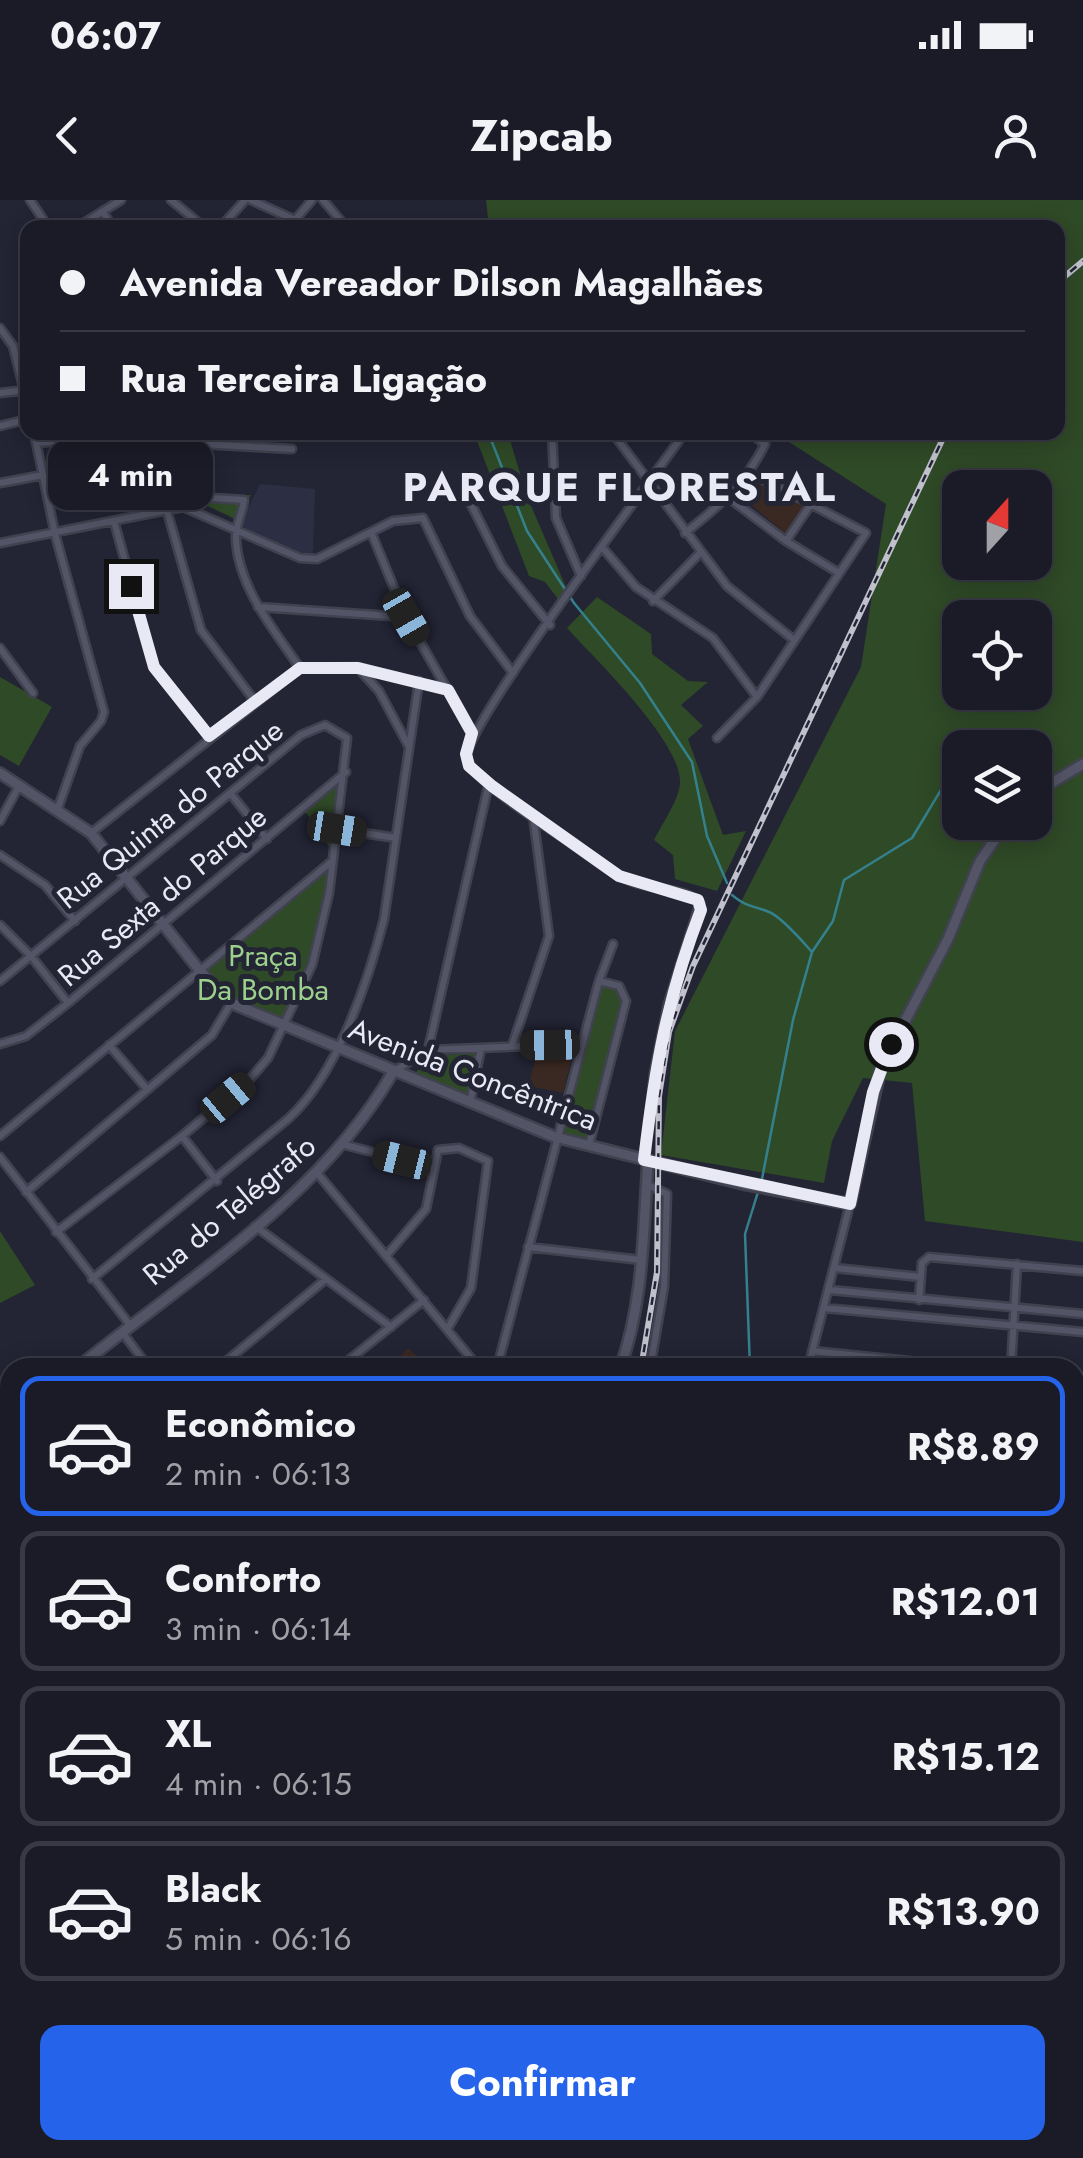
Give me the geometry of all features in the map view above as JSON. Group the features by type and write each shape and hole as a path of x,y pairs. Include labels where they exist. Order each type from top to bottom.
{"street":[{"path":"90,220 121,200"},
{"path":"171,200 196,220"},
{"path":"229,220 248,200 289,220"},
{"path":"322,200 340,220"},
{"path":"103,212 108,220"},
{"path":"0,328 13,346 20,370"},
{"path":"36,440 55,534 104,712 80,746 58,808"},
{"path":"37,443 68,440"},
{"path":"119,440 292,450"},
{"path":"180,440 183,508"},
{"path":"552,440 556,518 580,578"},
{"path":"618,440 699,554 727,586 794,640"},
{"path":"623,1358 632,1332 642,1260 654,1073 668,1004 701,910 698,900 683,893 619,876 489,784 469,766 466,754 472,733 679,440"},
{"path":"685,533 729,498 748,472 764,442 761,440"},
{"path":"717,738 757,697 866,536 863,530 748,472"},
{"path":"0,483 43,475"},
{"path":"466,494 502,566 550,625"},
{"path":"182,496 244,500 236,531 237,549 257,606 300,668"},
{"path":"729,498 786,542 839,574"},
{"path":"786,542 812,504"},
{"path":"0,543 183,508 210,516 280,552 316,559 393,521 423,518 470,616 513,673"},
{"path":"167,510 202,630 254,700"},
{"path":"114,522 154,667 209,736"},
{"path":"371,532 406,617 472,733"},
{"path":"602,546 630,581 654,601 713,638 757,697"},
{"path":"654,601 699,554"},
{"path":"257,606 406,617"},
{"path":"0,648 33,692"},
{"path":"92,833 254,700 300,668 358,668 448,690"},
{"path":"358,668 379,691 409,746"},
{"path":"92,1279 217,1181 306,1103 337,1048 376,952 419,682"},
{"name":"Rua Quinta do Parque","path":"0,981 301,735 325,725 347,738 346,772"},
{"path":"1052,783 1083,764"},
{"path":"56,1232 182,1136 260,1069 312,965 329,893 346,772"},
{"name":"Rua Sexta do Parque","path":"0,1044 26,1036 68,1003 346,772"},
{"name":"Avenida Concêntrica","path":"0,773 92,833 200,971 231,1003 555,1138 743,1184 850,1204"},
{"path":"428,1050 489,784"},
{"path":"0,821 20,785"},
{"path":"230,794 267,840"},
{"path":"512,1046 548,936 549,916 534,851 533,815"},
{"path":"337,829 396,838"},
{"path":"810,1358 881,1068 948,940 992,840"},
{"path":"0,855 45,885 75,920"},
{"path":"0,1136 332,862"},
{"path":"0,925 68,1003"},
{"path":"499,1358 580,1044 613,944"},
{"path":"588,1146 626,996 619,986 599,981"},
{"path":"26,1192 212,1036 231,1003"},
{"path":"393,1072 428,1050 580,1044"},
{"path":"109,1045 146,1088"},
{"path":"470,1103 481,1048"},
{"name":"Rua do Telégrafo","path":"89,1358 318,1174 345,1145 393,1072"},
{"path":"182,1136 217,1181"},
{"path":"345,1145 431,1167"},
{"path":"387,1255 426,1209 434,1182 431,1167 438,1150 447,1146 474,1153 489,1164 471,1288 448,1328"},
{"path":"0,1158 92,1279 143,1358"},
{"path":"318,1174 471,1358"},
{"path":"646,1184 668,1194 664,1287 652,1358"},
{"path":"254,1226 391,1327"},
{"path":"528,1247 642,1260"},
{"path":"919,1300 922,1263 929,1257 1083,1272"},
{"path":"1012,1358 1018,1264"},
{"path":"835,1268 920,1277"},
{"path":"230,1358 326,1279"},
{"path":"830,1290 1083,1314"},
{"path":"352,1358 424,1300"},
{"path":"824,1308 1083,1332"},
{"path":"812,1351 880,1358"}],"shaded area":[{"path":"750,475 807,506 785,533 738,494"},
{"path":"260,484 315,489 313,554 286,550 239,527"},
{"path":"574,1048 563,1093 528,1086 538,1050"},
{"path":"408,1348 419,1358 399,1358"}],"green space":[{"path":"486,200 1083,200 1083,1242 925,1221 912,1083 863,1078 832,1141 824,1183 661,1155 675,1031 861,667 886,504 786,440 1065,440 1065,220 488,220"},
{"path":"477,440 510,440 526,494 566,587 558,599 545,582 529,576"},
{"path":"251,495 237,520 187,496"},
{"path":"597,597 651,634 652,654 688,681 708,682 681,705 703,726 688,739 723,835 746,831 717,891 675,879 673,855 654,840 679,790 677,766 653,724 567,628"},
{"path":"0,677 52,707 19,766 0,755"},
{"path":"341,781 330,848 305,811"},
{"name":"Praça Da Bomba","path":"332,861 315,946 284,1026 231,1003 200,971"},
{"path":"602,986 612,986 623,1000 586,1142 563,1136 597,991"},
{"path":"477,1053 468,1098 413,1076 429,1056"},
{"path":"0,1231 35,1285 0,1303"}],"waterway":[{"path":"491,440 527,531 574,603 640,683 692,762 707,836 727,883"},
{"path":"761,1184 793,1020 812,952 833,921 844,880 912,838 942,788"},
{"path":"732,895 774,915 812,952"},
{"path":"750,1358 745,1234 758,1192"}],"railway":[{"path":"1065,276 1083,261"},
{"path":"643,1358 657,1272 659,1096 669,1032 693,966 942,440"}],"district":[{"name":"PARQUE FLORESTAL","path":"620,487"}],"route":[{"path":"131,586 154,667 209,736 300,668 358,668 448,690 472,733 467,742 469,766 492,786 619,876 698,900 701,910 668,1004 654,1073 644,1160 850,1204 873,1092 891,1044"}]}
